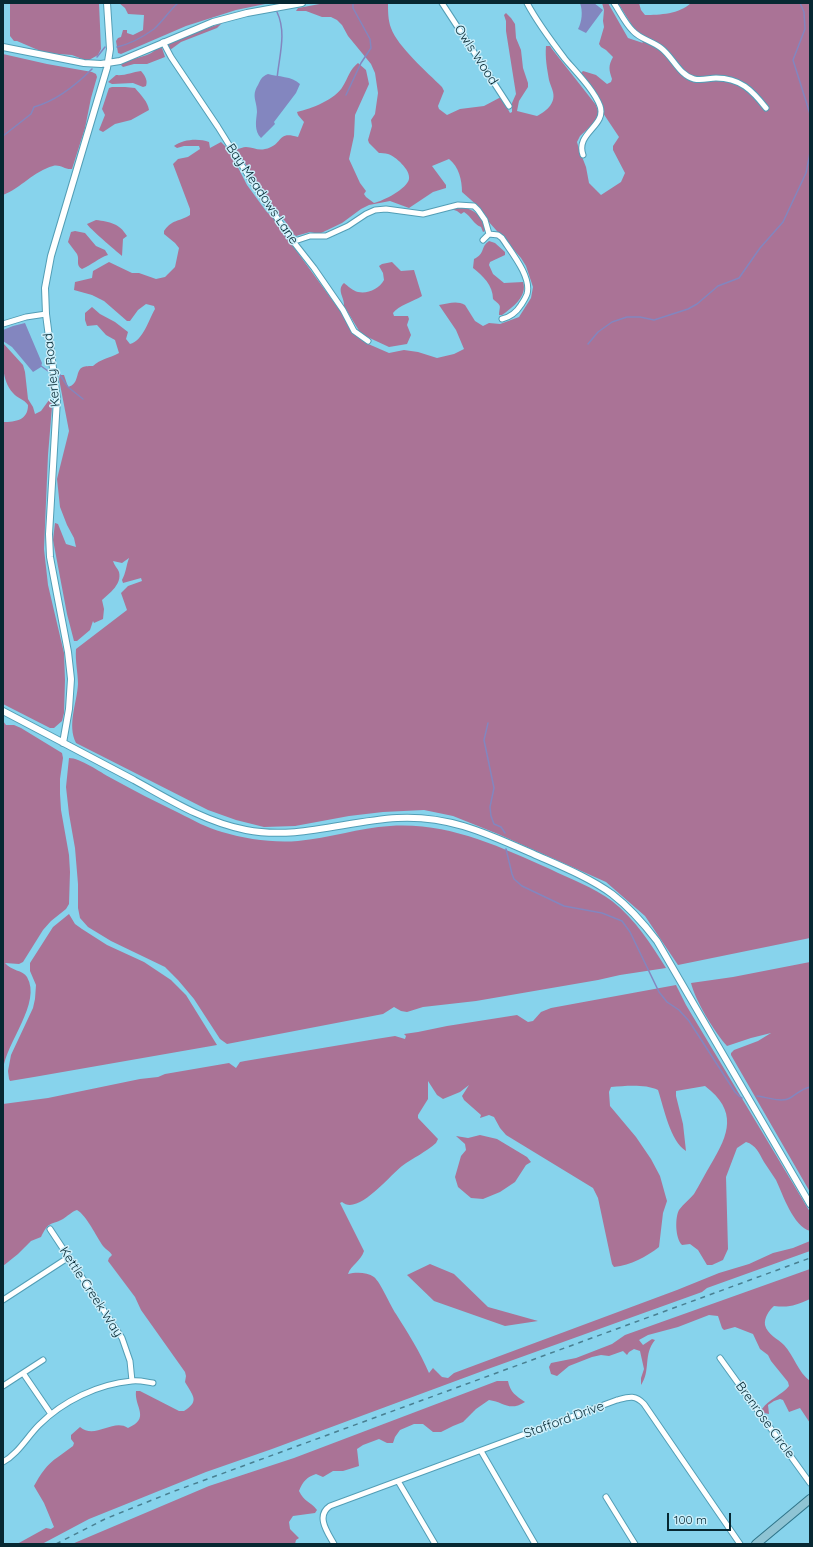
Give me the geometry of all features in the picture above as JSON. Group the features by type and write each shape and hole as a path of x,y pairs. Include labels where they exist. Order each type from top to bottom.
{"main road":[{"path":"756,1544 810,1499"}],"street":[{"name":"Kerley Road","path":"63,743 69,709 71,671 50,557 49,534 57,399 46,314 45,288 51,256 108,64 110,40 107,3"},
{"path":"3,47 84,63 108,64 120,61 213,22 280,5 302,3"},
{"name":"Owls Wood","path":"442,3 510,106"},
{"path":"527,3 561,53 596,98 600,107 601,112 597,122 582,142 581,148 583,155"},
{"path":"614,3 633,32 661,48 668,54 681,71 688,76 700,80 715,78 732,80 743,85 755,94 766,108"},
{"name":"Bay Meadows Lane","path":"163,42 177,68 218,127 251,180 343,310 354,331 368,341"},
{"path":"292,240 298,240 310,236 326,236 344,228 375,210 386,209 423,214 458,205 474,206 485,220 488,234"},
{"path":"483,240 488,234"},
{"path":"488,234 498,235 502,238 520,265 527,284 527,294 520,306 511,316 502,319"},
{"path":"3,324 26,317 46,314"},
{"path":"3,711 190,810 237,828 256,832 288,833 384,819 412,817 442,820 480,831 551,862 588,880 610,893 636,916 657,941 810,1204"},
{"name":"Kettle Creek Way","path":"50,1229 122,1338 130,1361 132,1381"},
{"path":"3,1300 69,1257"},
{"name":"Brenrose Circle","path":"720,1358 810,1483"},
{"path":"3,1386 43,1360"},
{"path":"23,1373 51,1414"},
{"path":"3,1462 14,1454 51,1414 84,1394 132,1381 153,1383"},
{"name":"Stafford Drive","path":"334,1544 323,1518 324,1511 333,1504 628,1397 637,1398 644,1404 740,1544"},
{"path":"481,1451 534,1544"},
{"path":"398,1481 435,1544"},
{"path":"606,1497 635,1544"}],"shaded area":[{"path":"10,3 99,3 101,49 98,55 89,60 85,60 72,55 45,53 14,41 10,36"},
{"path":"119,3 270,3 236,10 186,26 121,54 118,53 116,41 121,37 123,30 127,30 127,33 133,35 143,30 144,15 128,14 125,8"},
{"path":"325,3 388,3 389,22 391,28 406,51 442,87 444,91 438,106 439,109 447,115 460,109 484,106 501,97 510,113 512,112 512,103 516,94 504,15 506,13 515,24 516,38 521,50 523,68 528,83 528,87 519,101 517,111 537,116 549,107 553,100 554,96 547,67 546,46 550,46 596,105 599,114 594,123 580,136 577,142 586,167 589,183 601,195 621,182 625,173 613,150 613,146 619,137 603,113 601,103 581,73 583,71 596,75 607,84 611,82 612,79 610,73 610,63 613,57 599,44 604,27 604,10 602,3 608,3 628,38 643,43 618,3 639,3 641,10 645,15 675,12 691,3 810,3 810,938 678,965 645,916 606,882 498,834 453,816 424,810 383,812 349,816 295,826 264,827 236,820 208,810 76,743 73,736 72,721 78,684 76,649 127,610 121,593 128,586 142,581 141,578 123,583 122,580 129,558 122,563 113,561 119,572 119,580 115,588 102,600 104,609 103,619 94,623 93,621 90,630 77,641 74,641 67,614 53,540 55,523 58,524 66,544 76,547 74,538 60,507 57,479 69,431 59,379 60,375 64,375 68,387 74,383 79,371 83,367 93,366 102,360 119,353 115,340 106,335 97,325 87,326 85,313 92,307 128,332 126,339 130,344 139,339 148,324 155,309 154,306 146,304 138,310 130,321 127,321 104,301 92,295 74,290 75,282 92,278 93,271 109,262 132,273 139,273 156,279 165,277 175,267 179,248 164,234 164,231 170,224 190,215 190,209 173,164 178,159 188,157 200,149 199,146 184,146 177,148 174,146 182,142 196,140 209,142 210,148 221,142 229,150 247,185 266,211 280,225 290,242 341,312 355,335 366,343 389,353 404,350 418,352 437,358 454,354 464,349 456,330 439,305 455,303 465,305 475,321 483,326 489,323 500,324 519,317 531,298 533,287 526,266 521,258 488,221 479,207 462,192 459,174 449,159 432,166 446,185 446,188 433,192 409,208 390,201 369,205 342,223 319,234 310,232 296,236 293,234 285,221 277,214 236,149 246,147 260,150 271,147 286,135 298,137 304,122 297,112 316,106 340,91 351,71 358,63 366,70 369,84 355,115 354,136 349,159 360,183 366,191 364,194 374,203 378,202 404,187 409,179 408,172 398,160 391,155 379,153 368,140 372,126 371,120 375,114 378,93 375,73 371,64 337,20 331,17 322,17 306,11 296,11 298,8"},
{"path":"222,23 217,28 181,42 170,50 167,45 175,40"},
{"path":"157,48 162,48 165,57 147,64 134,64 123,67 121,65 130,60 145,56"},
{"path":"3,54 92,72 96,74 97,77 85,128 72,169 67,169 60,166 46,168 3,195"},
{"path":"141,71 147,82 146,86 143,87 133,83 112,84 108,82 116,75"},
{"path":"109,88 135,88 146,101 149,110 131,120 115,124 103,132 99,130 105,115 102,109"},
{"path":"457,206 476,213 482,220 485,231 483,232 481,227 464,212 461,214 451,209"},
{"path":"96,220 114,224 121,228 127,236 123,239 122,256 87,224"},
{"path":"75,231 85,233 96,246 105,250 108,255 82,269 78,264 77,254 68,242 71,232"},
{"path":"489,241 495,243 505,252 505,255 490,262 489,265 493,274 504,283 523,282 524,287 518,301 502,315 499,315 500,306 493,299 493,294 489,285 473,268 474,259 478,257 486,243"},
{"path":"392,262 401,271 414,270 422,296 395,310 393,313 394,316 408,316 409,319 407,325 411,335 407,344 389,347 361,334 344,306 341,288 344,283 352,290 358,292 373,290 384,280 383,273 379,266"},
{"path":"3,343 23,365 28,399 35,414 41,411 49,400 52,401 44,549 48,585 64,653 65,680 64,713 62,721 54,728 50,728 3,704 3,422 17,421 24,417 28,405 25,401 13,393 6,382 3,363"},
{"path":"3,721 6,725 14,725 21,728 62,753 63,758 60,779 61,810 69,855 70,872 69,904 66,909 51,921 43,930 23,962 19,964 5,963 10,968 23,973 27,977 30,987 30,999 22,1023 10,1047 3,1070"},
{"path":"69,758 84,763 200,824 240,837 269,841 298,841 378,827 411,826 452,832 492,844 531,860 597,892 612,901 635,924 666,968 476,1001 423,1007 407,1012 401,1011 394,1007 383,1014 227,1044 220,1039 194,999 165,967 111,941 88,927 80,918 78,908 75,848 66,787"},
{"path":"69,914 75,924 82,929 107,945 144,962 171,980 186,995 217,1045 10,1081 8,1071 11,1055 33,1008 35,999 36,985 30,971 30,963 53,927"},
{"path":"810,962 810,1192 731,1055 734,1050 758,1041 771,1033 727,1046 706,1016 691,983 733,977"},
{"path":"676,985 686,1005 810,1212 810,1231 798,1223 789,1209 776,1180 759,1153 755,1147 746,1142 737,1148 726,1177 728,1249 723,1260 712,1265 707,1265 698,1250 690,1244 682,1245 680,1242 676,1228 677,1217 679,1210 694,1194 722,1143 726,1133 727,1123 726,1114 722,1105 715,1095 705,1086 676,1091 683,1124 686,1151 680,1146 672,1132 665,1115 658,1090 641,1086 611,1087 609,1092 610,1106 636,1137 651,1159 660,1176 667,1201 663,1213 659,1247 638,1260 614,1267 612,1264 598,1198 593,1188 506,1135 494,1117 489,1115 480,1118 481,1115 464,1100 462,1096 469,1085 460,1092 443,1099 437,1095 428,1081 428,1099 418,1115 418,1118 438,1139 436,1143 402,1166 374,1193 365,1199 356,1204 349,1205 342,1202 340,1203 364,1251 361,1258 351,1268 348,1274 368,1274 377,1280 414,1343 429,1373 433,1368 442,1377 448,1378 454,1373 719,1273 749,1264 773,1253 793,1248 810,1241 810,1251 707,1288 702,1292 206,1472 89,1519 42,1544 17,1544 46,1528 51,1529 54,1527 44,1503 34,1486 47,1466 73,1446 74,1443 71,1439 71,1435 80,1427 92,1431 116,1425 128,1428 135,1424 139,1420 140,1416 136,1391 140,1391 179,1411 184,1411 189,1407 194,1398 185,1382 185,1372 141,1310 135,1297 108,1261 112,1255 103,1246 88,1221 77,1210 46,1228 41,1237 31,1241 3,1266 3,1104 48,1098 140,1079 158,1077 165,1074 229,1063 236,1068 240,1062 376,1039 395,1036 405,1039 406,1036 404,1034 517,1015 528,1022 533,1021 541,1012 551,1008"},
{"path":"480,1135 497,1139 527,1157 531,1162 526,1165 515,1182 500,1192 483,1199 471,1198 458,1187 455,1177 461,1156 466,1150 465,1144 456,1136 468,1138"},
{"path":"430,1264 454,1274 488,1307 538,1321 505,1326 434,1301 407,1275"},
{"path":"810,1269 810,1299 793,1306 774,1306 767,1314 765,1325 768,1331 784,1345 802,1373 810,1381 810,1423 800,1408 789,1412 783,1400 780,1399 768,1405 769,1414 764,1413 762,1409 768,1402 789,1386 788,1382 768,1355 760,1349 753,1334 735,1327 724,1330 718,1316 709,1315 678,1327 648,1335 639,1340 643,1345 652,1339 655,1340 649,1351 646,1374 641,1385 641,1378 644,1369 640,1351 634,1349 627,1355 623,1351 609,1356 601,1355 592,1357 569,1366 557,1376 551,1374 549,1367 551,1363 576,1358 612,1344 625,1335"},
{"path":"497,1381 508,1381 510,1388 514,1393 525,1402 515,1406 507,1406 489,1400 476,1409 463,1422 441,1432 433,1432 423,1424 414,1424 400,1430 393,1443 387,1443 379,1439 357,1449 359,1466 343,1471 333,1471 323,1477 316,1474 308,1478 299,1491 303,1497 317,1510 315,1513 293,1516 289,1522 290,1529 299,1538 296,1540 295,1544 72,1544 209,1486 294,1458"}],"water":[{"path":"580,3 594,3 603,10 586,33 578,29 582,16"},
{"path":"268,74 293,79 300,84 296,93 274,122 275,124 261,138 256,129 257,108 255,92 262,78"},
{"path":"25,323 42,363 41,367 33,372 12,347 3,341 3,330"}],"waterway":[{"path":"117,47 136,40 154,29 178,3"},
{"path":"346,95 361,63 371,48 370,39 353,8 353,3"},
{"path":"800,3 804,12 805,29 793,60 810,114"},
{"path":"277,12 282,28 282,45 277,79"},
{"path":"97,57 105,47"},
{"path":"3,136 31,114 34,107 58,97 92,69"},
{"path":"588,344 598,332 612,322 627,317 640,317 654,320 688,309 697,304 718,286 739,278 760,248 783,222 806,173 810,153"},
{"path":"41,366 48,371"},
{"path":"58,372 68,387 83,399"},
{"path":"488,723 484,740 494,788 490,807 491,816 494,824 501,827 505,833"},
{"path":"506,849 514,879 522,886 564,906 602,913 622,921 630,932 659,992 667,1002 679,1010 689,1021 735,1092 742,1098"},
{"path":"757,1096 783,1100 790,1098 802,1090 810,1087"}],"railway":[{"path":"56,1544 105,1519 172,1492 810,1258"}]}
